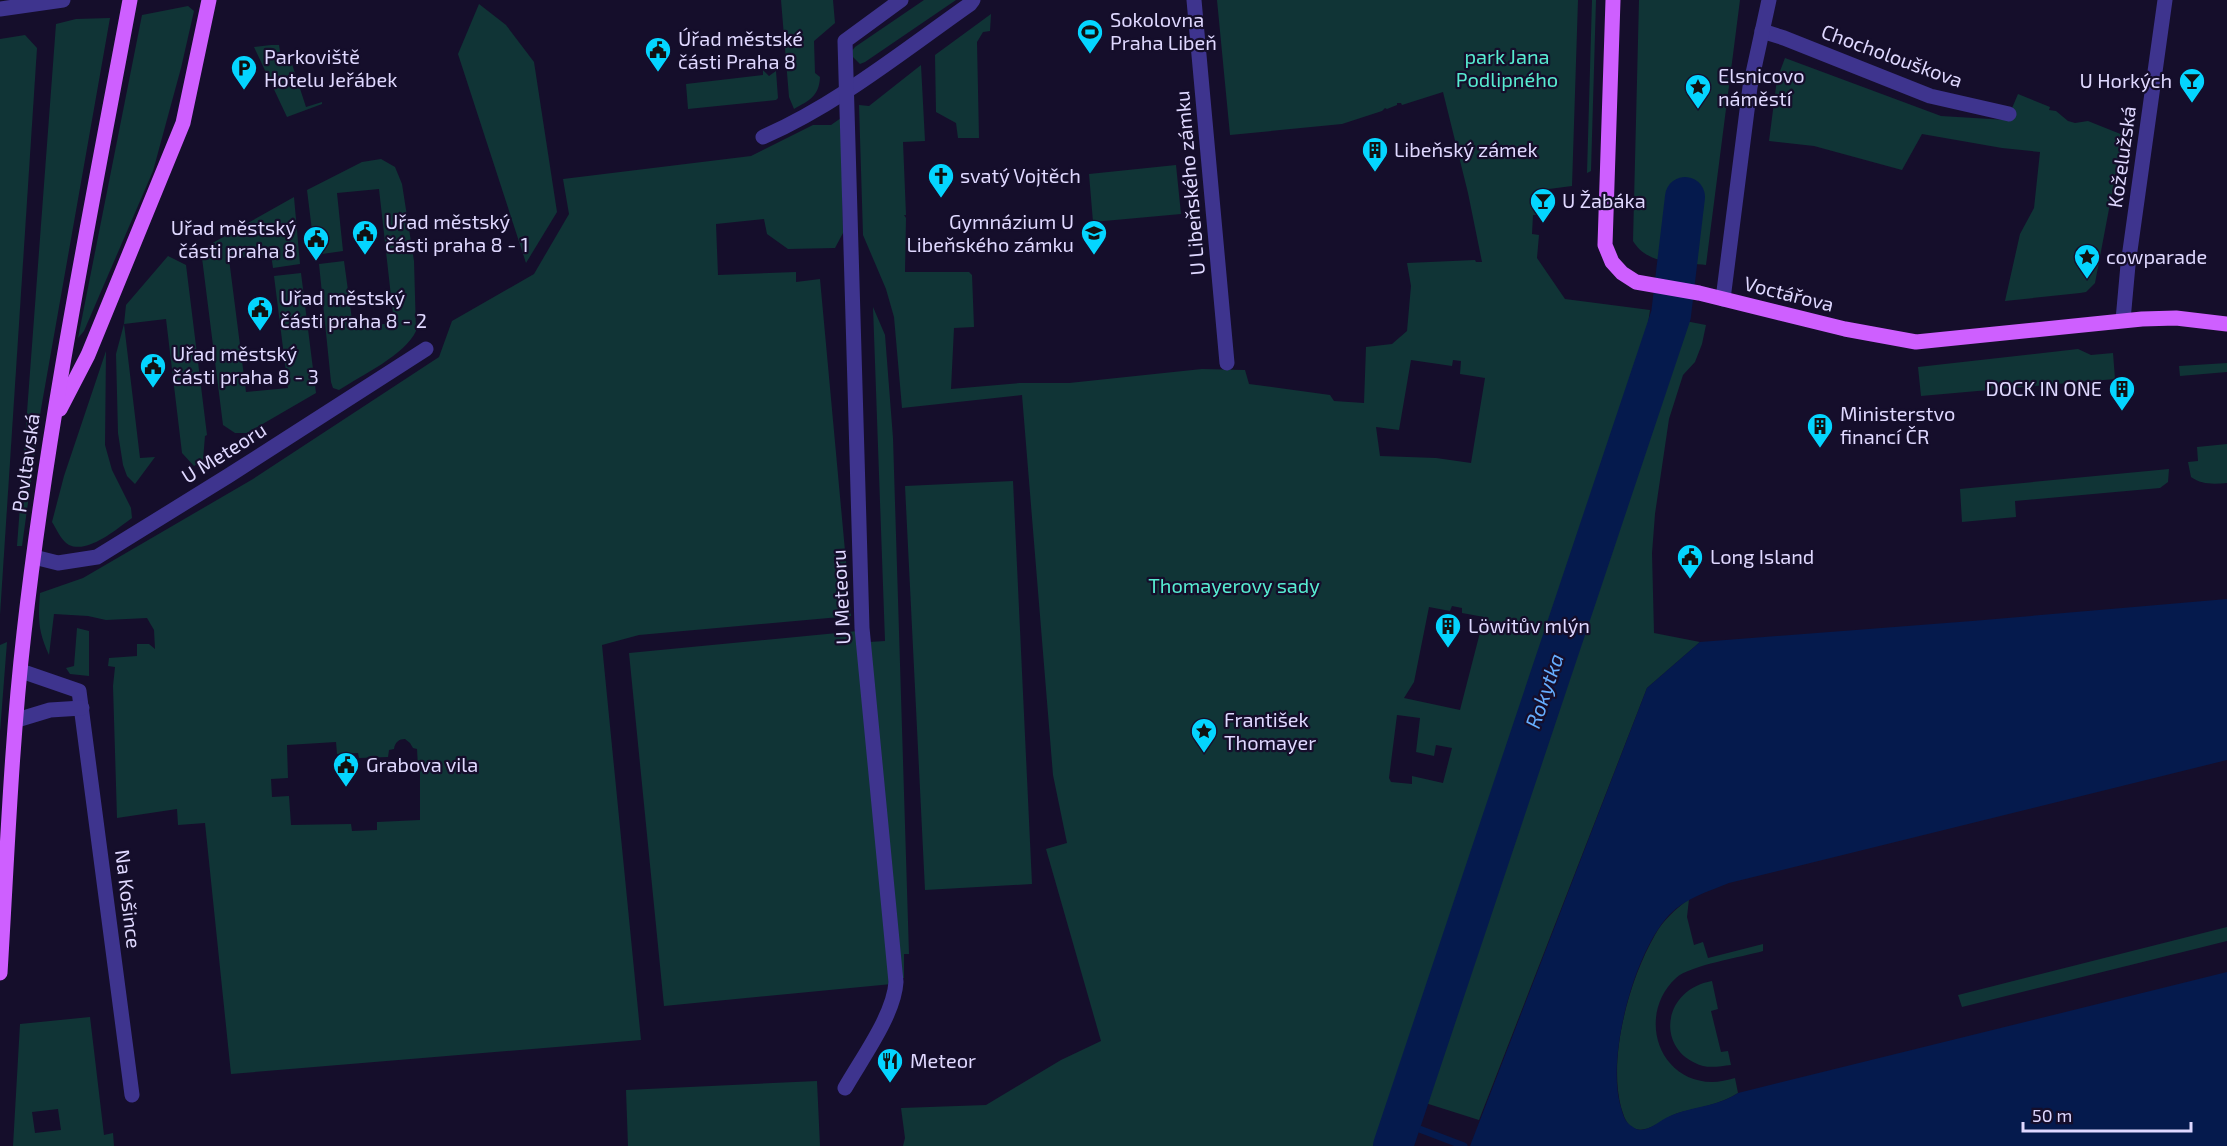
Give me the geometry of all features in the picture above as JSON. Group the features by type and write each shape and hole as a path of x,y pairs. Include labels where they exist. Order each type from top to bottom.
{"main road":[{"name":"Povltavská","path":"0,973 21,671 34,557 52,425 130,0"},
{"path":"52,425 88,354 183,123 209,0"},
{"name":"Voctářova","path":"1613,0 1605,245 1612,262 1622,273 1636,282 1699,293 1845,329 1916,342 2166,317 2227,324"}],"street":[{"path":"0,9 63,0"},
{"name":"U Meteoru","path":"845,1088 894,999 896,982 862,628 845,41 901,0"},
{"path":"763,137 792,124 846,92 973,0"},
{"name":"U Libeňského zámku","path":"1194,0 1227,363"},
{"path":"1723,299 1750,87 1769,0"},
{"name":"Koželužská","path":"2123,320 2128,265 2165,0"},
{"name":"Chocholouškova","path":"1762,31 1930,96 2009,114"},
{"name":"U Meteoru","path":"34,557 58,563 97,558 426,349"},
{"name":"Na Košince","path":"21,671 79,691 132,1095"},
{"path":"17,720 50,710 82,708"}],"green space":[{"path":"781,0 833,0 835,23 814,41 815,73 820,77 818,89 809,100 794,109 789,97"},
{"path":"924,0 956,0 865,62 860,64 853,57 852,51 855,47"},
{"name":"Thomayerovy sady","path":"1217,0 1578,0 1572,186 1549,189 1549,214 1533,215 1532,234 1539,235 1537,258 1565,299 1650,310 1641,370 1373,1146 903,1146 905,1138 901,1108 986,1105 1061,1060 1101,1041 1046,849 1067,843 1053,775 1022,395 902,408 894,317 886,289 863,235 859,105 869,106 921,65 925,141 903,142 906,215 904,215 906,218 905,272 969,272 972,275 974,327 954,328 951,389 1020,383 1069,383 1202,369 1245,370 1249,384 1330,395 1334,401 1364,403 1366,347 1392,344 1407,331 1411,286 1407,263 1475,260 1482,262 1443,92 1402,105 1397,103 1382,111 1342,124 1230,135","holes":["1411,360 1452,366 1453,360 1461,361 1460,374 1485,378 1471,463 1436,458 1380,456 1376,427 1399,430","1452,606 1462,608 1462,613 1484,617 1460,710 1404,698 1414,682 1429,607 1450,611","1397,715 1420,718 1416,752 1434,756 1436,745 1452,748 1443,783 1412,776 1412,784 1391,782 1389,778"]},
{"path":"1592,0 1596,0 1591,171 1587,173"},
{"path":"1639,0 1740,0 1706,265 1656,259 1639,249 1633,241"},
{"path":"479,4 506,25 534,62 557,212 526,263 458,54"},
{"path":"188,6 194,11 153,171 84,331 78,338 142,15"},
{"path":"991,14 990,31 983,32 977,42 979,138 958,138 956,123 936,112 935,55"},
{"path":"110,18 41,409 22,546 17,546 56,24 76,19"},
{"path":"25,35 37,48 0,615 0,39"},
{"path":"279,45 280,52 287,59 290,58 306,107 322,102 322,104 287,117 254,47"},
{"path":"1785,58 1941,116 2007,120 2018,94 2050,107 2049,110 2056,111 2068,121 2075,123 2088,121 2123,135 2095,283 2086,292 2005,301 2020,234 2034,208 2040,152 1922,134 1902,170 1814,146 1769,141 1777,79"},
{"path":"763,70 769,76 776,71 778,98 776,100 688,109 686,84 763,75"},
{"path":"841,118 843,233 835,248 788,249 767,234 764,219 716,224 718,275 796,272 796,282 820,279 851,616 639,635 602,645 641,1040 231,1074 205,823 178,825 177,809 117,818 113,686 115,667 108,666 109,658 137,656 137,644 149,644 155,649 154,630 147,618 106,620 88,616 54,614 49,655 40,625 40,593 83,578 253,479 439,357 452,321 534,274 569,214 563,179 751,156 813,125 831,125","holes":["405,739 413,748 417,749 418,767 420,767 420,820 377,822 377,830 352,831 351,824 291,825 289,796 272,797 271,779 288,778 287,745 336,742 337,754 358,753 359,758 388,757 389,750 394,749 399,740"]},
{"path":"381,159 395,167 402,184 414,261 416,331 403,348 393,356 339,390 333,388 331,382 319,264 344,261 353,327 394,323 379,189 337,193 343,251 315,255 307,190 362,162"},
{"path":"1176,165 1181,214 1093,222 1089,174"},
{"path":"294,197 300,264 273,268 271,254 229,259 246,392 288,388 274,276 301,273 316,393 247,433 235,433 223,425 202,258 209,245"},
{"path":"168,256 186,265 207,435 205,436 203,460 194,466 182,453 166,319 124,324 126,305"},
{"path":"873,307 885,335 893,438 909,954 904,954 904,978 900,978 869,642 885,641"},
{"path":"1680,320 1706,325 1695,362 1683,375 1669,419 1655,514 1652,553 1654,633 1700,642 1647,688 1479,1120 1419,1101"},
{"path":"124,324 140,458 155,457 135,484 127,476 123,465 118,433 116,354"},
{"path":"2078,349 2091,355 2113,353 2115,379 1921,396 1918,367"},
{"path":"106,351 105,445 112,470 131,508 132,518 102,539 77,547 69,545 59,535 52,522 64,476"},
{"path":"2227,363 2227,372 2180,376 2179,366"},
{"path":"2227,444 2227,483 2204,483 2191,477 2188,462 2198,461 2197,447"},
{"path":"2169,469 2168,482 2160,488 2015,501 2016,517 1962,522 1960,489"},
{"path":"1013,481 1032,884 925,890 905,486"},
{"path":"77,628 89,631 89,676 70,674 66,668 74,666"},
{"path":"858,631 892,984 664,1006 629,653"},
{"path":"7,642 0,732 0,645"},
{"path":"1689,899 1687,917 1694,945 1703,942 1708,958 1763,944 1763,951 1704,965 1676,978 1664,993 1657,1009 1656,1026 1659,1043 1666,1058 1678,1070 1693,1079 1712,1082 1735,1078 1738,1093 1717,1103 1678,1113 1646,1129 1636,1129 1630,1126 1624,1117 1618,1087 1617,1065 1623,1019 1637,974 1655,935 1666,920"},
{"path":"2227,927 2227,941 1962,1007 1958,995"},
{"path":"1712,981 1718,1009 1711,1011 1721,1052 1728,1051 1731,1065 1706,1067 1688,1059 1677,1048 1671,1035 1670,1022 1674,1008 1682,996 1695,987"},
{"path":"90,1017 104,1135 113,1133 114,1146 13,1146 20,1024","holes":["58,1109 61,1130 35,1133 32,1112"]},
{"path":"817,1081 820,1146 628,1146 626,1090"}],"water":[{"path":"2227,599 2227,760 1729,883 1690,900 1669,915 1656,932 1635,979 1621,1033 1617,1059 1617,1083 1623,1114 1630,1125 1640,1130 1670,1116 1722,1101 1738,1093 2227,972 2227,1146 1470,1146 1647,688 1700,642"}],"waterway":[{"name":"Rokytka","path":"1393,1146 1671,315 1685,197"},
{"path":"1401,1122 1464,1146"}],"place":[{"name":"Sokolovna Praha Libeň","path":"1090,55"},
{"name":"Úřad městské části Praha 8","path":"658,73"},
{"name":"Parkoviště Hotelu Jeřábek","path":"244,91"},
{"name":"U Horkých","path":"2192,104"},
{"name":"Elsnicovo náměstí","path":"1698,110"},
{"name":"Libeňský zámek","path":"1375,173"},
{"name":"svatý Vojtěch","path":"941,199"},
{"name":"U Žabáka","path":"1543,224"},
{"name":"Uřad městský části praha 8 - 1","path":"365,256"},
{"name":"Gymnázium U Libeňského zámku","path":"1094,256"},
{"name":"Uřad městský části praha 8","path":"316,262"},
{"name":"cowparade","path":"2087,280"},
{"name":"Uřad městský části praha 8 - 2","path":"260,332"},
{"name":"Uřad městský části praha 8 - 3","path":"153,389"},
{"name":"DOCK IN ONE","path":"2122,412"},
{"name":"Ministerstvo financí ČR","path":"1820,449"},
{"name":"Long Island","path":"1690,580"},
{"name":"Löwitův mlýn","path":"1448,649"},
{"name":"František Thomayer","path":"1204,754"},
{"name":"Grabova vila","path":"346,788"},
{"name":"Meteor","path":"890,1084"}],"park label":[{"name":"park Jana Podlipného","path":"1507,68"}]}
